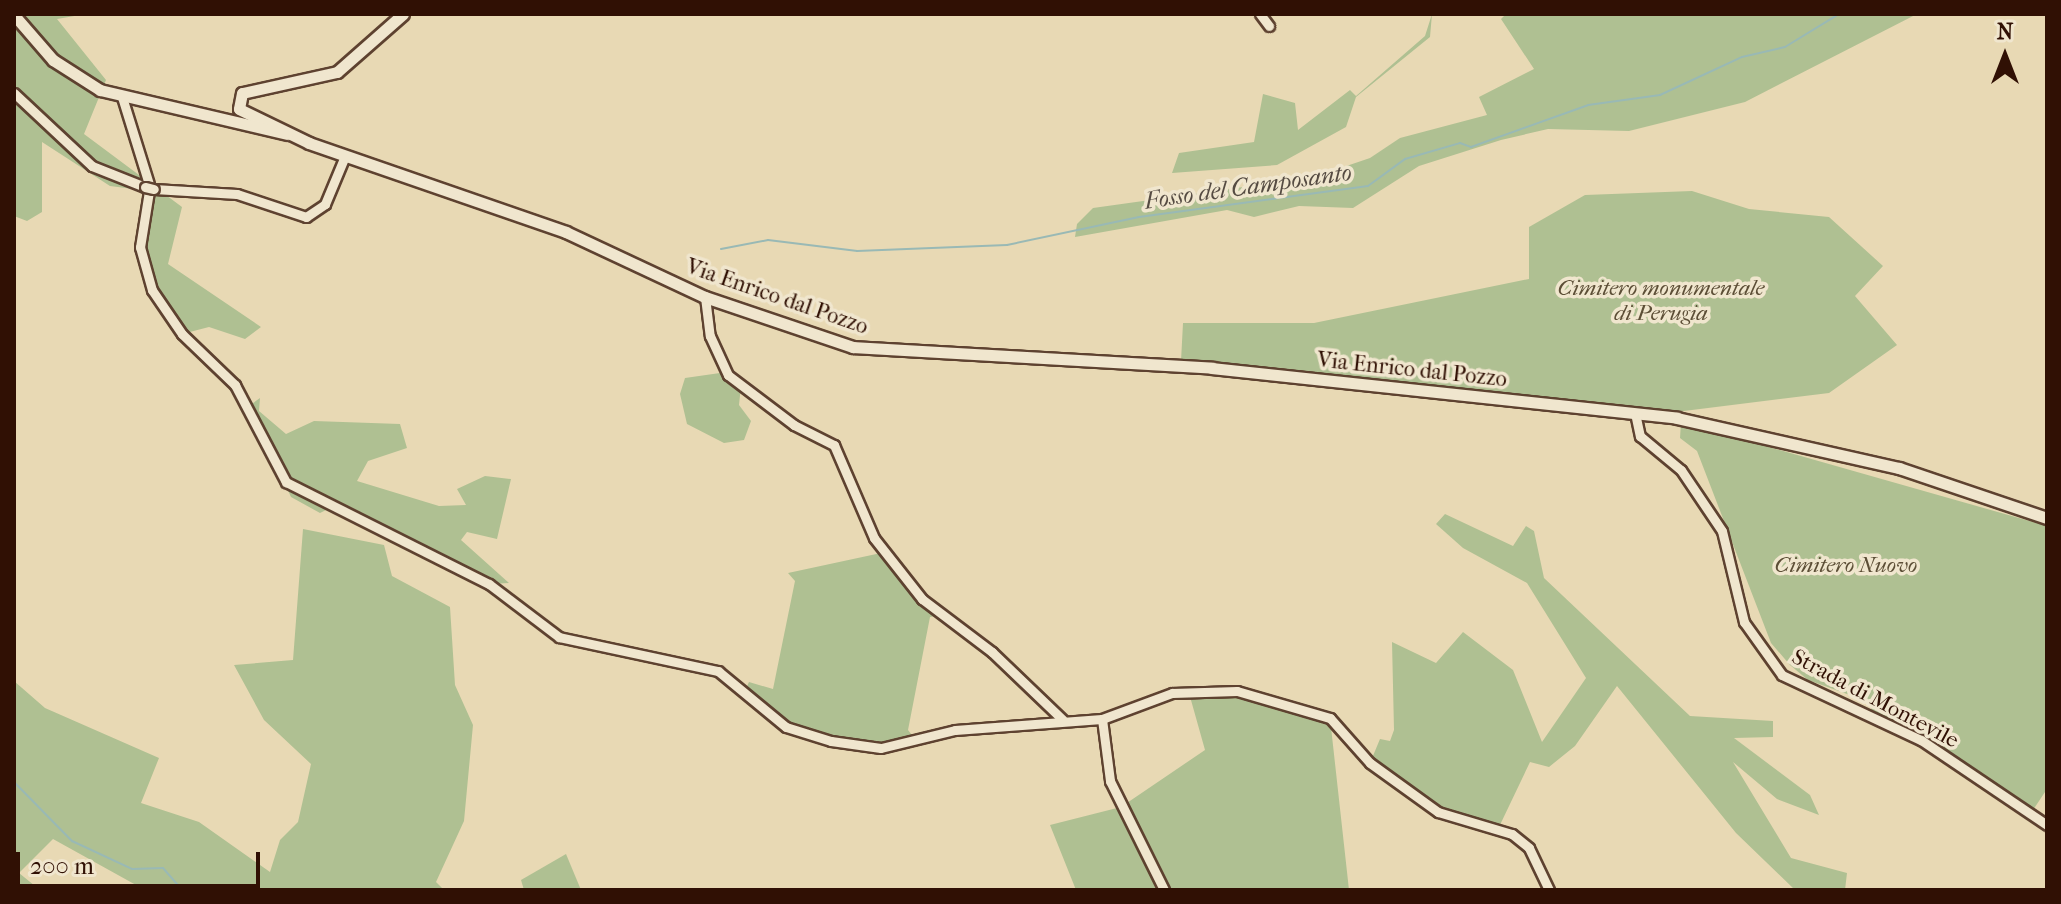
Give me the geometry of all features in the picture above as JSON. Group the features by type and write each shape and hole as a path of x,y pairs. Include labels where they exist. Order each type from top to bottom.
{"street":[{"path":"287,134 245,113 237,96 337,72 403,14"},
{"path":"1260,14 1269,26"},
{"name":"Via Enrico dal Pozzo","path":"14,15 68,73 122,97 287,134 566,232 705,297 834,342 897,355 1212,368 1635,413 1751,430 1899,468 2047,518"},
{"path":"14,93 92,166 149,188 237,194 306,217 325,204 345,156"},
{"path":"122,97 149,188 140,247 152,290 249,406 286,482 323,505 489,584 567,641 718,671 786,727 881,748 955,730 1102,719 1172,693 1237,691 1330,718 1370,763 1438,812 1512,834 1529,848 1549,890"},
{"path":"705,297 710,336 728,375 794,425 834,445 874,538 922,599 1066,722"},
{"name":"Strada di Montevile","path":"1635,413 1640,436 1681,470 1722,531 1744,622 1782,675 1921,740 2047,825"},
{"path":"1102,719 1110,781 1164,890"}],"green space":[{"path":"14,14 86,14 57,19 106,80 84,134 182,207 168,264 261,327 245,339 209,327 182,334 152,290 140,247 149,191 110,186 42,142 42,212 27,221 14,216"},
{"path":"1432,14 1430,37 1356,97 1346,127 1277,165 1172,173 1179,153 1254,142 1263,94 1295,103 1298,130 1350,90 1356,96 1425,36"},
{"path":"1506,14 1917,14 1745,102 1629,131 1548,129 1501,140 1419,166 1353,208 1299,206 1254,217 1227,210 1075,237 1077,224 1093,208 1314,177 1370,158 1400,138 1487,115 1479,97 1534,69 1501,19"},
{"name":"Cimitero monumentale di Perugia","path":"1692,191 1749,209 1829,217 1883,266 1855,296 1897,345 1829,393 1676,412 1181,361 1183,323 1314,323 1529,279 1529,227 1585,195"},
{"path":"727,372 741,386 739,405 751,421 744,440 724,443 687,424 680,394 685,378"},
{"path":"260,398 259,411 286,434 314,421 400,424 407,448 368,461 357,481 439,506 466,505 457,489 485,476 511,479 497,539 467,532 461,540 509,583 489,584 330,508 320,513 291,497 249,406"},
{"name":"Cimitero Nuovo","path":"1681,422 2047,526 2047,789 2031,813 1868,713 1875,704 1808,680 1790,665 1771,643 1697,451 1680,438"},
{"path":"1445,514 1513,546 1526,526 1534,531 1544,578 1690,716 1773,721 1773,737 1734,738 1810,795 1819,815 1777,799 1733,762 1791,858 1847,873 1845,890 1795,890 1736,833 1617,686 1575,746 1549,767 1530,762 1499,827 1456,821 1370,763 1380,739 1390,741 1394,730 1392,642 1436,663 1463,632 1513,670 1542,742 1586,678 1527,583 1463,548 1436,524"},
{"path":"303,529 384,545 392,576 450,607 455,685 473,725 464,821 436,882 444,890 145,890 53,839 19,873 40,890 14,890 14,681 45,708 159,758 141,803 199,822 270,872 280,840 298,822 311,764 264,720 234,665 293,660"},
{"path":"881,553 941,615 930,617 908,730 918,743 881,748 786,727 743,695 749,682 773,689 795,581 788,573"},
{"path":"1237,691 1330,718 1349,890 1076,890 1050,825 1121,807 1205,750 1189,693"},
{"path":"566,854 581,890 524,890 521,880"}],"waterway":[{"name":"Fosso del Camposanto","path":"721,249 768,240 857,251 1007,245 1139,217 1368,186 1405,159 1460,143 1471,147 1588,105 1660,95 1742,57 1785,47 1839,14"},
{"path":"14,782 72,841 132,869 163,868 182,890"}]}
